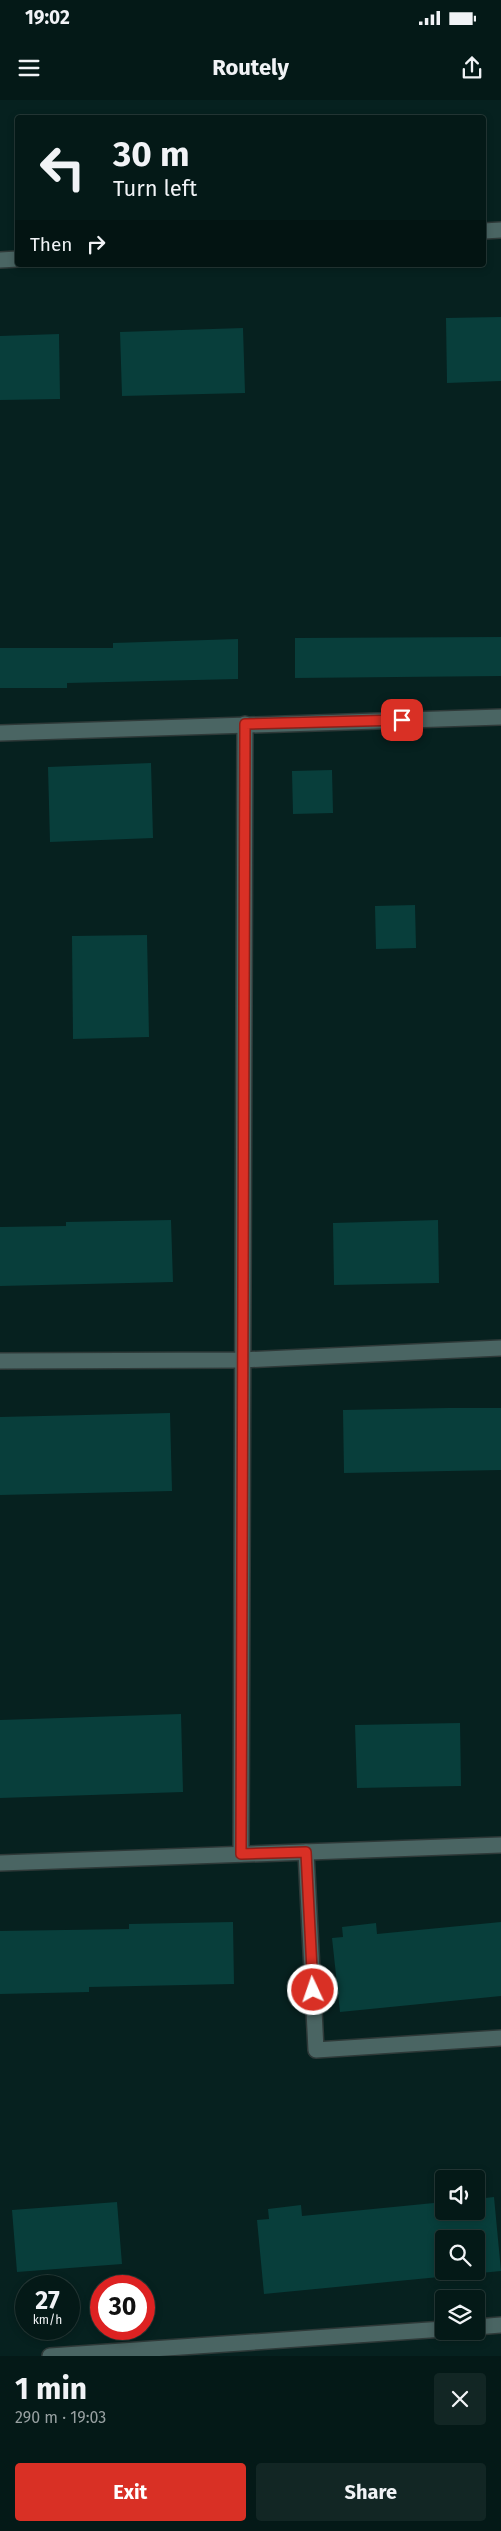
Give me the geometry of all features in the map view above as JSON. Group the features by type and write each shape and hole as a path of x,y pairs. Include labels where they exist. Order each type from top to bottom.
{"street":[{"path":"486,231 501,230"},
{"path":"0,260 15,259"},
{"path":"0,733 501,717"},
{"path":"241,1854 245,724"},
{"path":"0,1362 242,1360 501,1348"},
{"path":"0,1863 501,1845"},
{"path":"306,1852 316,2050 501,2038"},
{"path":"485,2326 501,2325"},
{"path":"50,2356 435,2330"}],"building":[{"path":"501,317 501,381 447,383 446,318"},
{"path":"243,328 245,393 122,396 120,332"},
{"path":"59,334 60,399 0,400 0,336"},
{"path":"501,637 501,676 295,678 295,638"},
{"path":"238,639 238,679 67,683 67,688 0,688 0,648 113,648 113,643"},
{"path":"151,763 153,838 50,842 48,767"},
{"path":"332,770 333,813 293,814 292,771"},
{"path":"415,905 416,948 376,949 375,906"},
{"path":"147,935 149,1037 73,1039 72,936"},
{"path":"171,1220 173,1282 0,1286 0,1227 66,1226 66,1222"},
{"path":"438,1220 439,1283 334,1285 333,1223"},
{"path":"501,1408 501,1470 344,1473 343,1410"},
{"path":"170,1413 172,1491 0,1495 0,1417"},
{"path":"181,1714 183,1792 0,1798 0,1720"},
{"path":"460,1723 461,1786 357,1788 355,1725"},
{"path":"233,1922 234,1984 89,1987 89,1992 0,1994 0,1931 129,1929 129,1924"},
{"path":"501,1922 501,1996 340,2012 332,1938 343,1937 342,1927 376,1923 377,1934"},
{"path":"494,2197 501,2271 485,2273 485,2230 435,2230 435,2277 264,2294 257,2220 269,2219 268,2209 301,2205 302,2216 435,2203 435,2220 485,2220 485,2198"},
{"path":"117,2202 122,2264 17,2272 12,2210"}],"route":[{"path":"313,1990 306,1852 241,1854 245,724 402,720"}]}
